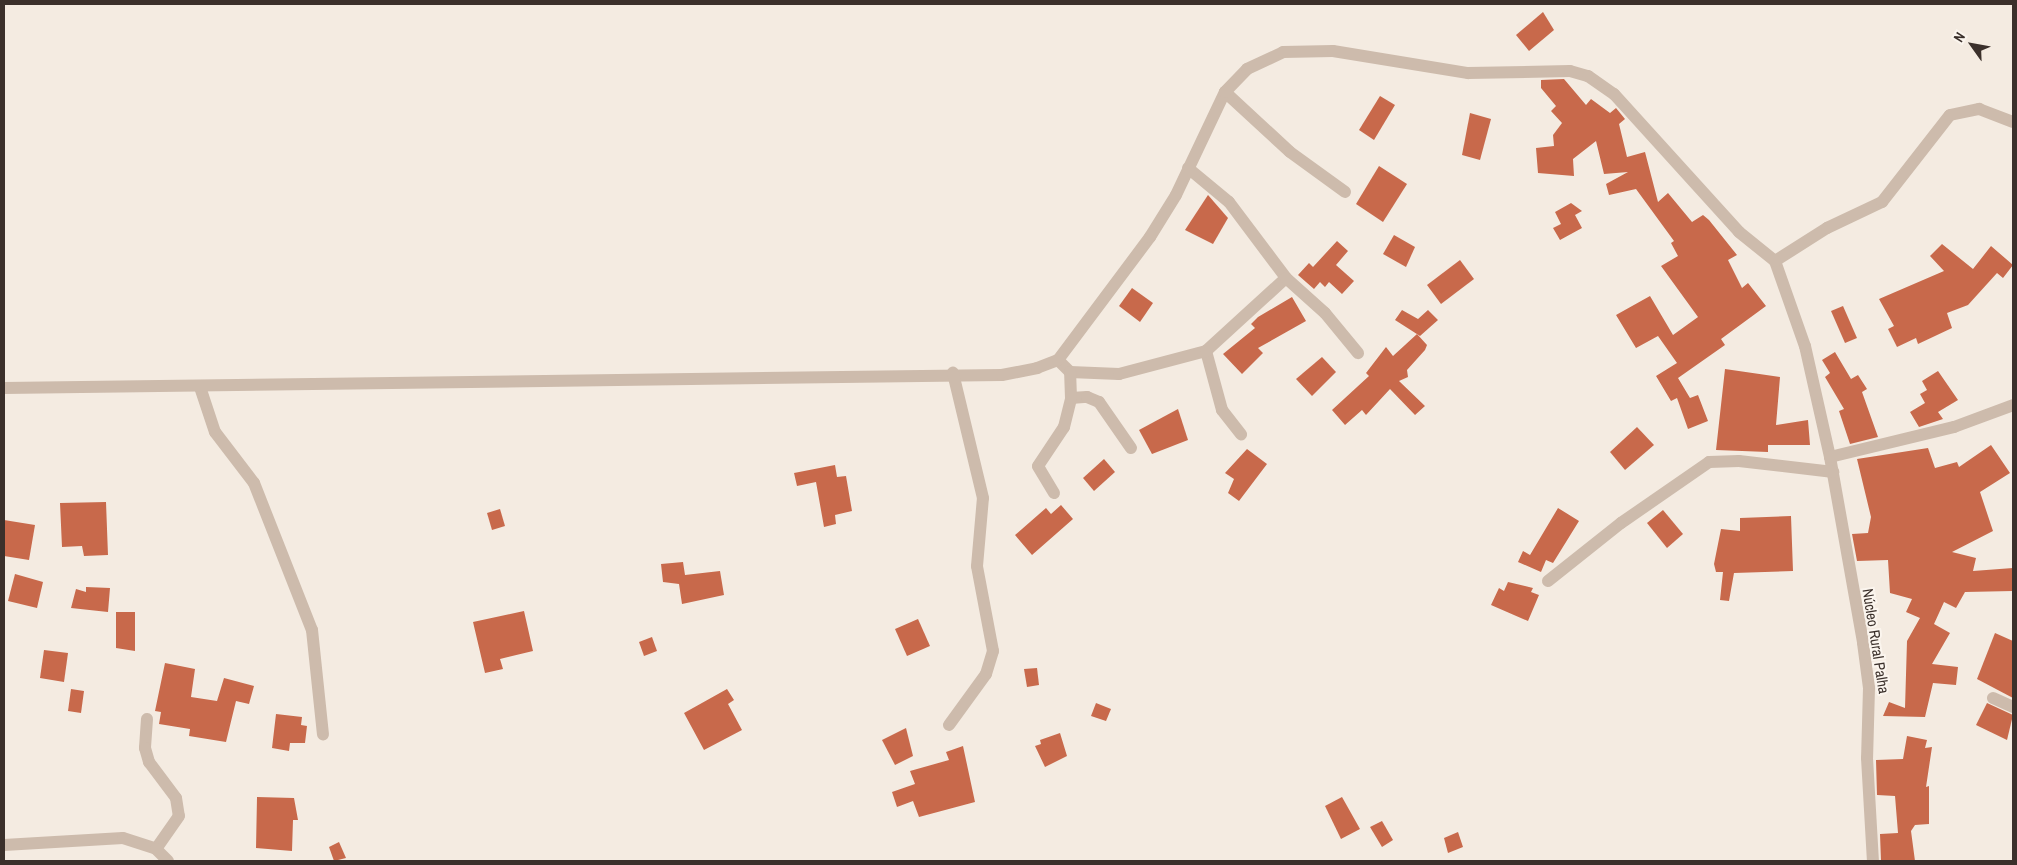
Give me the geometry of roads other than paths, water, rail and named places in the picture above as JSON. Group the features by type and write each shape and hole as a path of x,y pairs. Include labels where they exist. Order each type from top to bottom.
{"street":[{"path":"4,388 200,387 954,374 1002,376 1058,360 1150,236 1188,168 1225,92 1247,69 1282,52 1332,52 1468,73 1579,73 1614,94 1738,232 1775,261 1827,228 1882,202 1950,115 1979,109 2013,122"},
{"path":"1225,92 1290,152 1345,192"},
{"path":"1188,168 1229,202 1286,278 1325,313 1358,353"},
{"name":"Núcleo Rural Palha","path":"1775,261 1805,346 1830,457 1870,688 1866,758 1873,861"},
{"path":"1058,360 1070,372 1119,374 1206,351 1286,278"},
{"path":"1206,351 1222,410 1241,434"},
{"path":"1054,493 1038,466 1064,427 1071,398 1070,372"},
{"path":"949,725 986,674 994,651 977,566 983,498 954,374"},
{"path":"200,387 215,432 254,482 312,630 323,734"},
{"path":"1071,398 1087,397 1099,402 1131,448"},
{"path":"1830,457 1954,427 2013,405"},
{"path":"1548,581 1621,523 1709,462 1740,461 1833,472"},
{"path":"1993,698 2013,707"},
{"path":"147,719 145,748 149,762 176,798 179,816 156,849"},
{"path":"4,845 123,838 156,849 168,861"}]}
